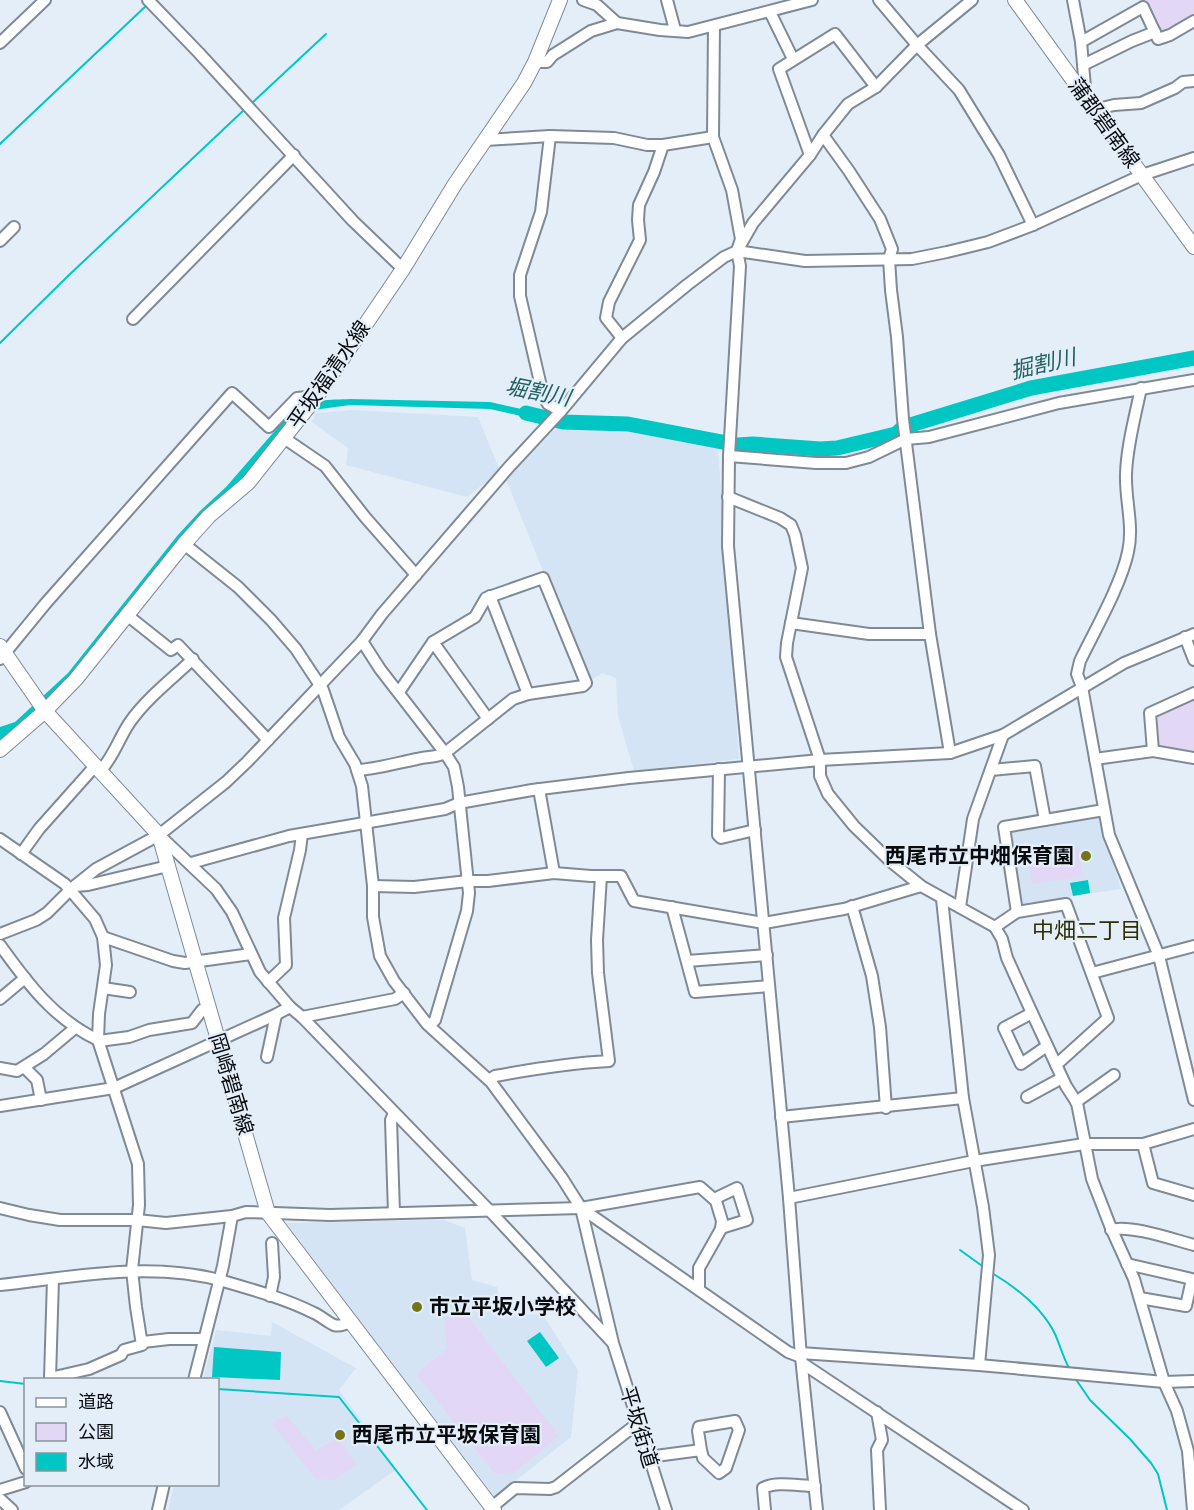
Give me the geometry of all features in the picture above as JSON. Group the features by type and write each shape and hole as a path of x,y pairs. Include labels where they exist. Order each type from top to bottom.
{"main road":[{"name":"平坂福清水線","path":"42,707 76,679 184,544 209,516 248,483 316,396 403,269 455,184 524,83 560,0"},
{"name":"蒲郡碧南線","path":"1015,0 1194,247"},
{"name":"岡崎碧南線","path":"2,653 42,707 159,835 268,1213 493,1508"},
{"path":"0,750 42,707"}],"street":[{"path":"0,43 45,0"},
{"path":"148,0 353,221 403,269"},
{"path":"583,0 597,5 617,23"},
{"path":"667,0 675,30"},
{"path":"535,62 547,62 591,31 617,23 688,32 812,0"},
{"path":"879,0 959,90 999,155 1033,225"},
{"path":"737,250 753,223 810,155 848,104 876,87 917,45 972,0"},
{"path":"1073,0 1081,42 1086,98"},
{"path":"1081,42 1139,4 1143,7 1158,39 1194,21"},
{"path":"770,12 793,59"},
{"path":"714,26 713,137 732,190 741,239 737,250 740,266 729,456 729,546 789,1198 801,1358 818,1510"},
{"path":"1083,65 1132,40 1155,32"},
{"path":"810,155 779,69 835,34 876,87"},
{"path":"1095,110 1114,105 1141,103 1183,82 1194,81"},
{"path":"823,135 880,219 892,249 890,259 906,439 930,634 950,753"},
{"path":"486,140 550,136 614,138 647,145 663,145 713,137"},
{"path":"550,136 545,192 541,212 520,275 520,296 543,395 548,404 561,411"},
{"path":"622,338 606,318 609,302 640,240 639,205 663,145"},
{"path":"133,319 294,155"},
{"path":"0,934 47,914 96,869 159,835 226,782 362,641 416,575 509,467 561,411 622,338 724,256 737,250 805,261 912,259 988,243 1142,175 1194,158"},
{"path":"0,241 14,227"},
{"path":"729,456 846,463 869,457 906,439 929,436 1059,403 1194,380"},
{"path":"1141,388 1129,442 1126,476 1130,530 1128,552 1120,575 1080,661 1077,674 1082,687 1109,835 1159,956 1194,1100"},
{"path":"2,653 232,393 269,427 297,398 316,396"},
{"path":"284,438 325,466 365,517 416,575"},
{"path":"728,497 780,518 791,525 795,535 802,568 786,657 820,760 820,776 828,794 861,833 900,871 942,899 995,927 1002,939 1007,958 1062,1078 1076,1102 1092,1179 1111,1230 1134,1279 1164,1382 1177,1411 1188,1451 1193,1510"},
{"path":"184,544 238,587 271,620 296,650 320,685 339,737 350,754 363,786 373,886 373,918 380,956 404,993 430,1025 489,1080 562,1178 581,1208 788,1352 801,1358 1023,1510"},
{"path":"357,770 377,769 420,758 436,758 513,699 528,694 583,686 586,683 543,578 486,598 475,617 433,642 399,692"},
{"path":"489,596 528,694"},
{"path":"127,615 171,650 178,645 268,740"},
{"path":"791,623 868,634 930,634"},
{"path":"191,863 302,834 445,809 459,803 539,789 749,766 950,753 1003,735 1124,663 1190,635 1194,660"},
{"path":"362,641 380,669 445,753 454,767 458,787 469,893 464,919 435,1020 430,1025"},
{"path":"433,642 488,719"},
{"path":"21,854 39,829 114,753 129,724 146,703 194,660"},
{"path":"1153,752 1150,713 1194,693"},
{"path":"960,907 973,819 1003,735"},
{"path":"1095,759 1153,752 1194,758"},
{"path":"991,770 1035,766 1045,820"},
{"path":"719,770 718,835 721,838 755,830"},
{"path":"539,789 554,873"},
{"path":"1017,912 1004,827 1104,810"},
{"path":"268,981 286,965 285,918 302,834"},
{"path":"159,835 191,863 225,901 260,972 290,1007 489,1210 613,1343"},
{"path":"0,839 73,888 95,919 103,937 106,965 98,1040 140,1176 132,1270 143,1342"},
{"path":"73,888 168,866"},
{"path":"373,886 414,887 554,873 621,876 634,902 764,923 852,906 921,886"},
{"path":"489,1080 495,1076 573,1063 609,1061 598,974 597,940 601,876"},
{"path":"942,899 963,1098 983,1207 989,1254 979,1365"},
{"path":"995,927 1017,912 1066,904 1108,1018 1056,1065"},
{"path":"852,906 872,976 880,1027 886,1108"},
{"path":"672,907 695,992 770,986"},
{"path":"103,937 185,963 251,954"},
{"path":"0,945 54,1011 75,1028 98,1040 129,1037 149,1030 192,1023 202,1010 208,1009"},
{"path":"1092,973 1194,946"},
{"path":"687,961 767,955"},
{"path":"0,999 25,978"},
{"path":"103,988 130,992"},
{"path":"302,1017 395,999 404,993"},
{"path":"0,1106 114,1088 290,1007"},
{"path":"1032,1013 1004,1028 1021,1064 1047,1046"},
{"path":"267,1057 276,1015"},
{"path":"0,1068 17,1071 44,1054 75,1028"},
{"path":"24,1067 37,1080 41,1100"},
{"path":"1076,1102 1113,1075"},
{"path":"1027,1096 1062,1078"},
{"path":"781,1117 886,1108 963,1098"},
{"path":"394,1113 391,1120 394,1213"},
{"path":"789,1198 974,1161 1084,1144 1143,1144 1194,1129"},
{"path":"1143,1144 1153,1183 1194,1195"},
{"path":"0,1208 60,1220 137,1220 166,1223 232,1216 246,1212 330,1215 581,1208 700,1187 714,1199 722,1221 721,1228 699,1268 699,1289"},
{"path":"714,1199 726,1191 737,1188 747,1220 721,1228"},
{"name":"平坂街道","path":"581,1208 613,1343 666,1510"},
{"path":"194,1378 219,1280 232,1216"},
{"path":"1111,1230 1118,1228 1145,1232 1194,1245"},
{"path":"270,1296 274,1277 272,1243"},
{"path":"1127,1264 1192,1279 1186,1306 1140,1298"},
{"path":"0,1285 132,1270 176,1272 202,1275 270,1296 315,1313 333,1324 346,1324 351,1321"},
{"path":"53,1279 50,1378 89,1369 121,1354 124,1350 142,1345 143,1342 169,1339 204,1340"},
{"path":"315,1313 322,1314 337,1303"},
{"path":"801,1358 979,1365 1164,1382 1194,1378"},
{"path":"0,1412 24,1465"},
{"path":"877,1412 882,1440 877,1450 879,1510"},
{"path":"735,1421 739,1430 726,1468 719,1473 704,1458 701,1450 699,1427 735,1421"},
{"path":"493,1508 515,1488 550,1489 556,1487 638,1423"},
{"path":"648,1457 701,1450"},
{"path":"0,1490 24,1483"},
{"path":"765,1510 765,1487 774,1484 815,1486"},
{"path":"158,1510 164,1486"},
{"path":"0,1499 12,1510"}],"shaded area":[{"path":"353,410 478,417 500,471 467,497 346,465 348,448 312,422 316,413"},
{"path":"556,428 632,430 692,444 718,447 739,759 634,771 618,716 616,678 602,673 588,682 505,477"},
{"path":"1102,816 1104,833 1121,889 1020,904 1009,831"},
{"path":"444,1220 465,1228 472,1280 497,1287 503,1313 543,1315 578,1370 571,1437 495,1497 286,1223"},
{"path":"272,1322 356,1368 339,1390 397,1469 339,1510 168,1510 174,1486 219,1486 219,1378 203,1378 216,1330 271,1336"}],"green space":[{"path":"1139,0 1194,0 1194,15 1159,32 1146,5"},
{"path":"1194,697 1194,754 1157,748 1155,715"},
{"path":"1078,847 1082,877 1032,884 1027,854"},
{"path":"468,1316 559,1436 513,1474 494,1473 416,1374 447,1349 445,1317"},
{"path":"286,1415 316,1450 338,1438 357,1464 334,1480 316,1479 272,1424"}],"water":[{"path":"350,399 490,402 547,415 543,421 490,409 350,405 299,412 72,678 0,742 0,727 15,722 68,673 177,536 226,487 293,410 313,402"},
{"path":"1088,880 1090,893 1073,896 1070,883"},
{"path":"540,1332 559,1358 546,1367 527,1341"},
{"path":"214,1347 281,1352 280,1380 212,1377"}],"waterway":[{"path":"0,144 148,4"},
{"path":"252,103 326,34"},
{"path":"0,343 245,109"},
{"name":"堀割川","path":"526,413 563,422 628,424 738,445 837,448 896,434 904,427 1031,388 1194,358"},
{"path":"960,1250 985,1268"},
{"path":"992,1273 1011,1285 1043,1315 1055,1334 1069,1368"},
{"path":"1075,1378 1090,1400 1151,1463 1158,1474 1167,1510"},
{"path":"0,1381 24,1384"},
{"path":"219,1389 339,1397 427,1510"}],"place":[{"name":"西尾市立中畑保育園","path":"1086,856"},
{"name":"市立平坂小学校","path":"417,1307"},
{"name":"西尾市立平坂保育園","path":"340,1435"}],"district":[{"name":"中畑二丁目","path":"1087,930"}],"water label":[{"name":"掘割川","path":"1043,364"}]}
